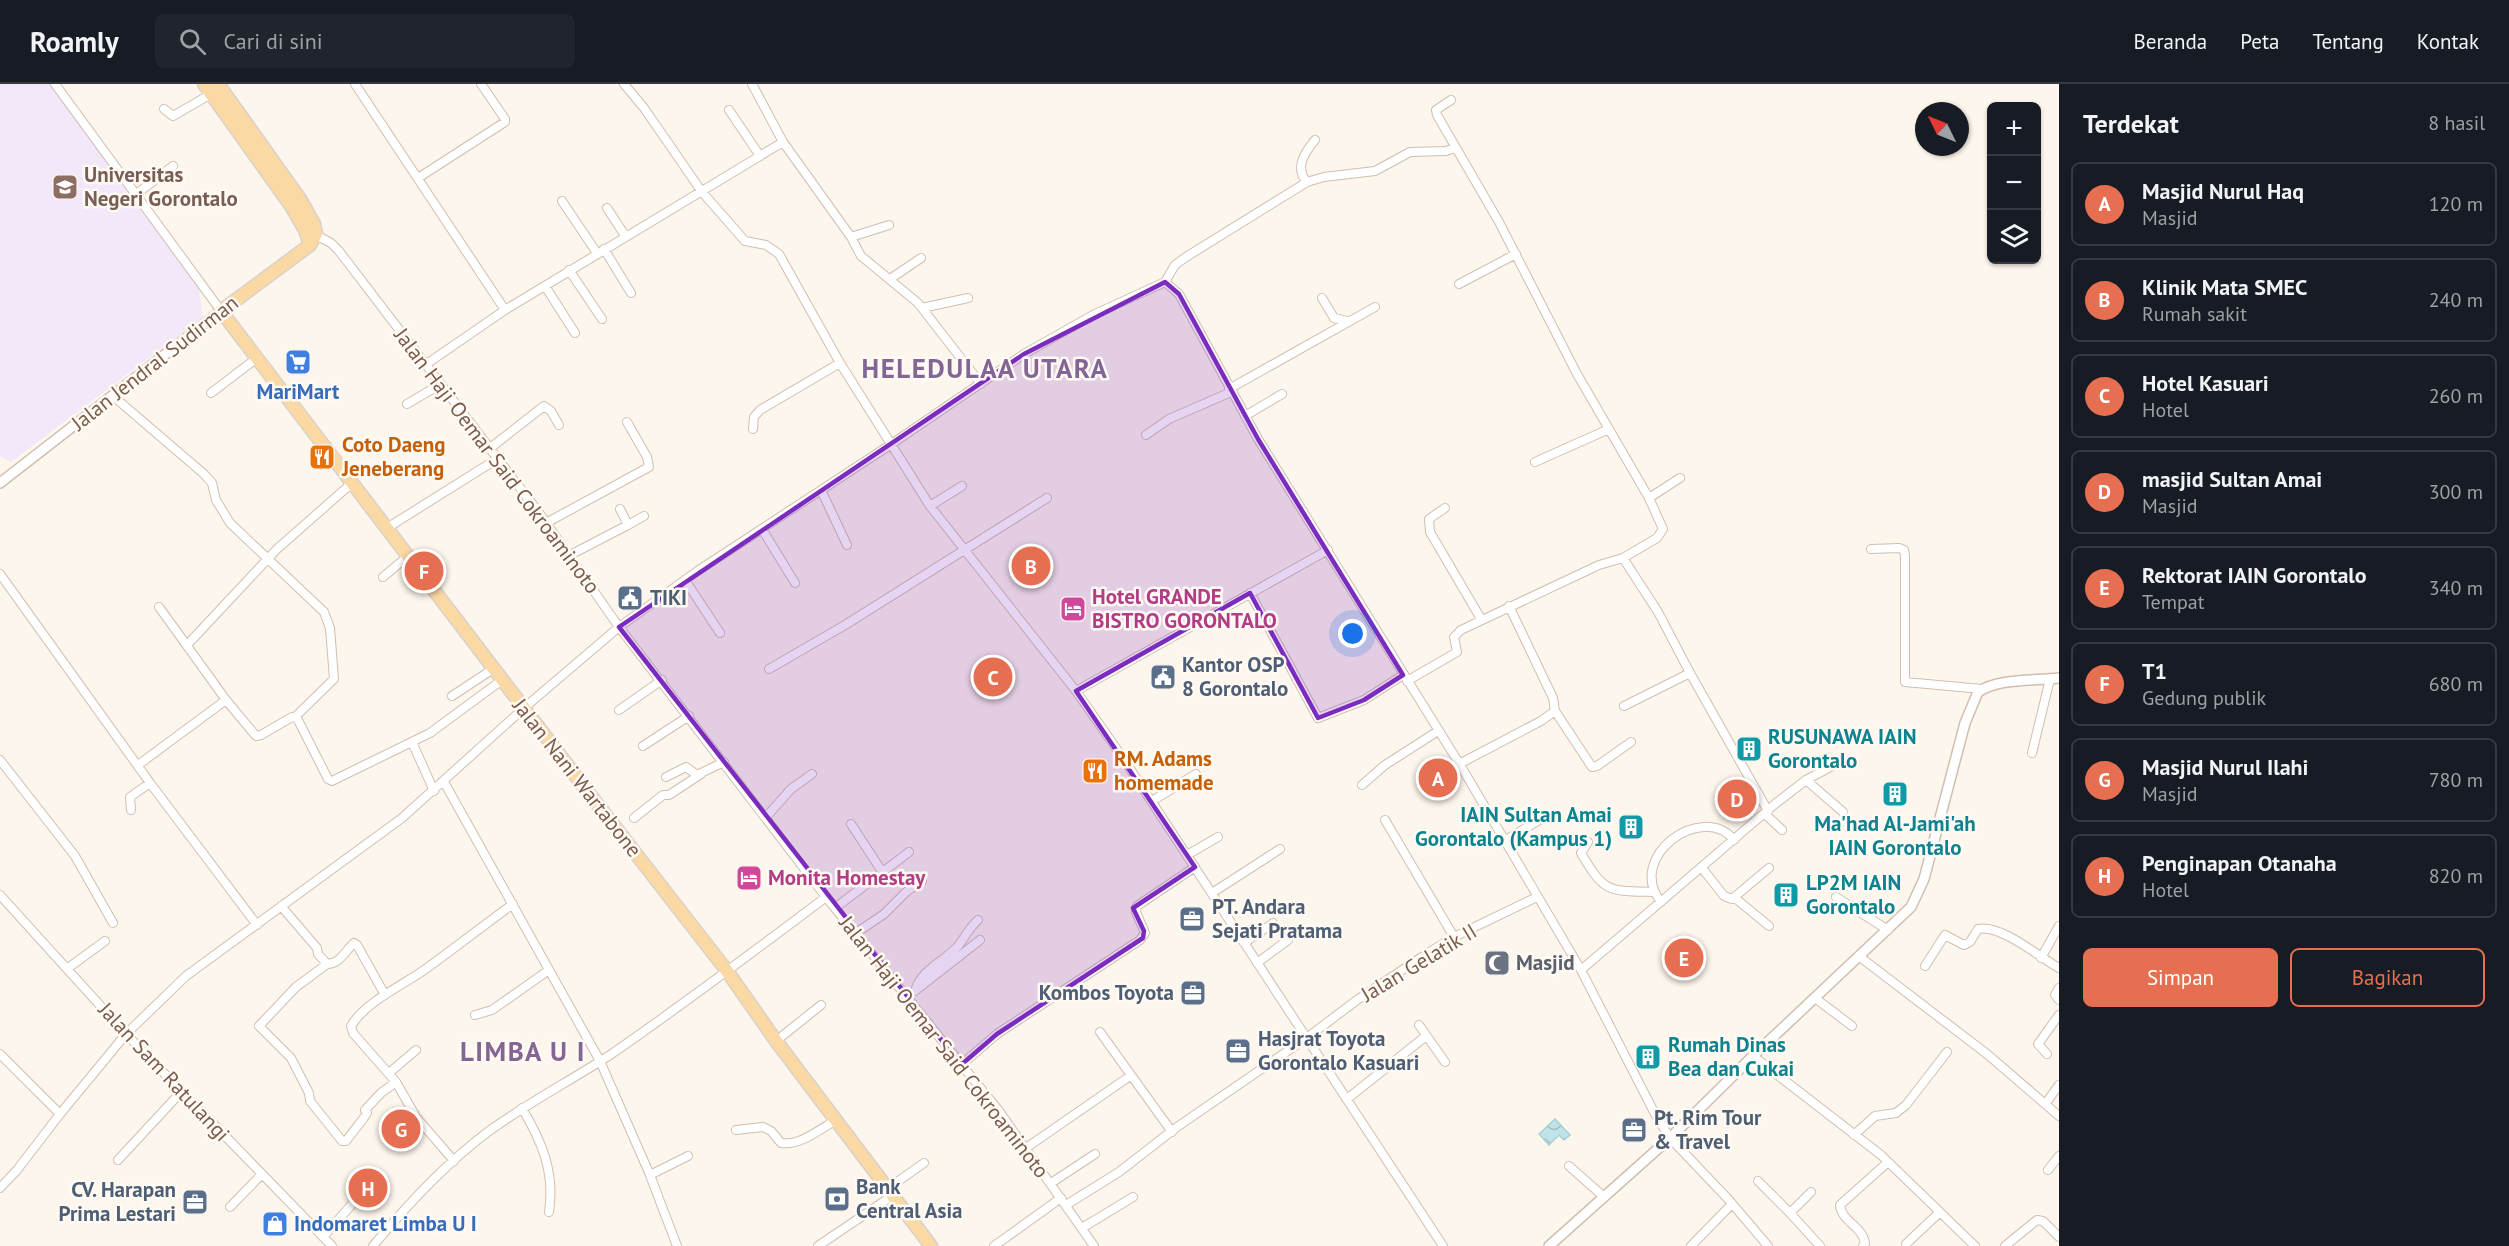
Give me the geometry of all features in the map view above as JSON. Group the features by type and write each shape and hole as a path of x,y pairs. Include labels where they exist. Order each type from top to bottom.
{"main road":[{"path":"211,87 310,236"},
{"name":"Jalan Jendral Sudirman","path":"221,311 310,236"},
{"name":"Jalan Nani Wartabone","path":"221,311 493,669 727,971 776,1041 930,1246"}],"street":[{"path":"55,84 221,311"},
{"path":"355,84 506,310"},
{"path":"418,178 505,122 481,84"},
{"path":"624,84 644,108 702,192 745,241 766,245 779,254 840,363 890,446 930,506 1076,691 1152,801 1443,1246"},
{"path":"752,84 783,142 851,237 861,256 922,308 981,384"},
{"path":"164,109 173,116 211,87"},
{"path":"1250,593 1318,718 1364,700 1457,652 1455,635 1481,619 1599,565 1623,558 1657,538 1662,532 1662,526 1649,498 1577,374 1516,254 1437,115 1438,109 1448,102"},
{"path":"729,110 760,156"},
{"path":"1307,182 1302,173 1302,160 1307,149 1315,140"},
{"path":"425,365 506,310 600,251 783,142"},
{"path":"0,1188 126,1034 186,976 402,818 435,791 524,708 620,627 685,580 1057,335 1165,282 1175,265 1186,257 1307,182 1324,177 1376,171 1410,152 1441,152 1454,148"},
{"path":"135,195 173,166"},
{"path":"562,201 631,292"},
{"path":"607,208 626,237"},
{"path":"851,237 889,225"},
{"name":"Jalan Haji Oemar Said Cokroaminoto","path":"310,236 339,251 570,555 620,627 826,897 908,997 1026,1148 1094,1246"},
{"path":"1459,284 1516,254"},
{"path":"890,279 921,258"},
{"path":"570,270 602,319"},
{"path":"1165,282 1179,294 1245,416 1459,764 1581,970 1644,1093 1670,1138 1768,1246"},
{"path":"544,286 575,333"},
{"path":"922,308 968,298"},
{"path":"1323,298 1334,318 1347,321"},
{"path":"1146,435 1176,416 1230,390 1375,307"},
{"name":"Jalan Jendral Sudirman","path":"0,483 221,311"},
{"path":"211,393 257,358"},
{"path":"753,429 754,417 760,410 840,363"},
{"path":"407,404 441,384"},
{"path":"1245,416 1282,394"},
{"path":"113,396 204,474 212,483 216,500 226,518 267,560 324,612 330,628 334,678 295,717 256,736 226,700 188,644 159,607"},
{"path":"489,449 544,406 551,411 559,425"},
{"path":"546,523 649,467 647,457 627,422"},
{"path":"1535,462 1609,429"},
{"path":"387,528 497,459"},
{"path":"1649,498 1680,478"},
{"path":"188,644 299,527 352,483"},
{"path":"930,506 962,486"},
{"path":"821,490 847,545"},
{"path":"769,669 845,625 1047,498"},
{"path":"1445,508 1429,519 1430,532 1481,619"},
{"path":"620,509 628,525"},
{"path":"570,555 644,516"},
{"path":"762,529 795,583"},
{"path":"1871,549 1902,549 1905,556 1905,682 1982,689 2054,678 2032,753"},
{"path":"1076,691 1328,550"},
{"path":"383,577 408,556"},
{"path":"1623,558 1654,604 1767,812 1782,830"},
{"path":"0,574 150,783 257,925"},
{"path":"685,580 720,633"},
{"path":"1509,606 1549,689 1555,711 1592,767 1597,766 1631,742"},
{"path":"452,696 493,669"},
{"path":"1624,706 1690,673"},
{"path":"295,717 331,781 412,742 464,710 502,680"},
{"path":"619,710 662,680"},
{"path":"1549,1246 1670,1138 1911,907 1918,896 1929,862 1969,710 1978,692 1982,689"},
{"path":"138,765 226,700"},
{"path":"1459,764 1541,721 1555,711"},
{"path":"643,746 689,716"},
{"path":"1362,785 1385,765 1438,731"},
{"path":"412,742 435,791"},
{"path":"0,760 75,856 113,923"},
{"path":"634,818 663,795 669,795 700,774 724,762"},
{"path":"1581,970 1806,780 1831,766"},
{"path":"666,777 688,767 695,774 700,774"},
{"path":"766,816 791,789 812,774"},
{"path":"1152,801 1196,774"},
{"path":"1806,780 1843,812"},
{"path":"444,782 600,1061 678,1246"},
{"path":"131,810 130,797 150,783"},
{"path":"1504,842 1546,816"},
{"path":"1385,820 1454,937"},
{"path":"851,824 883,873"},
{"path":"1661,902 1653,892 1650,874 1658,856 1682,834 1698,827 1716,827 1723,829 1734,840"},
{"path":"1187,855 1218,837"},
{"path":"1588,842 1581,853 1602,884 1616,891 1653,892"},
{"path":"1212,893 1280,849"},
{"path":"835,908 909,852"},
{"path":"961,1065 998,1034 1140,940 1145,933 1136,912 1137,906 1195,867"},
{"path":"1702,868 1724,896 1735,898 1769,926"},
{"path":"1735,898 1769,868"},
{"path":"856,933 884,914 906,892 922,881"},
{"name":"Jalan Sam Ratulangi","path":"0,896 126,1034 332,1246"},
{"path":"373,1246 401,1213 454,1161 488,1132 522,1108 600,1061 679,1007 826,897"},
{"name":"Jalan Gelatik II","path":"994,1246 1063,1201 1119,1172 1357,1000 1454,937 1537,897"},
{"path":"1836,897 1888,930"},
{"path":"454,1161 423,1126 396,1082 353,1033 351,1026 385,995 428,967 513,904"},
{"path":"281,906 317,948 318,954 327,964"},
{"path":"915,991 920,979 955,949 965,933 978,920"},
{"path":"1244,943 1273,923"},
{"path":"2041,958 2059,926"},
{"path":"1925,966 1945,935 1964,945 1970,942 1978,929 1987,928 2014,940 2059,968"},
{"path":"908,997 980,940"},
{"path":"1257,963 1288,940"},
{"path":"68,968 105,941"},
{"path":"385,995 354,943 339,960 333,964 327,964 296,987 259,1026 291,1058 309,1093 310,1101 342,1142 346,1141 366,1116 368,1113 365,1110 396,1082"},
{"path":"1860,957 1987,1054 2059,1116"},
{"path":"475,1016 492,1010 549,970"},
{"path":"2059,988 2055,995 2059,1000"},
{"path":"1815,998 1852,1026"},
{"path":"776,1041 821,1005"},
{"path":"2047,1054 2038,1044 2059,1015"},
{"path":"1419,1026 1445,1062"},
{"path":"1100,1032 1172,1132"},
{"path":"1347,1099 1426,1036"},
{"path":"389,1073 416,1050"},
{"path":"1854,1135 1875,1116 1896,1113 1906,1105 1947,1052"},
{"path":"0,1054 60,1114"},
{"path":"1753,1056 1888,1162 1975,1246"},
{"path":"1026,1148 1130,1076"},
{"path":"2046,1103 2059,1085"},
{"path":"118,1160 182,1091"},
{"path":"522,1108 543,1146 551,1192 549,1212"},
{"path":"736,1130 763,1127 771,1131 781,1143 787,1144 805,1138 836,1120"},
{"path":"1051,1184 1095,1154"},
{"path":"650,1175 688,1156"},
{"path":"2048,1170 2059,1156"},
{"path":"1863,1246 1865,1243 1863,1235 1841,1212 1840,1204 1888,1162"},
{"path":"818,1246 924,1163"},
{"path":"1569,1166 1603,1196"},
{"path":"230,1207 261,1175"},
{"path":"1758,1181 1820,1246"},
{"path":"1790,1213 1811,1192"},
{"path":"1082,1228 1133,1197"},
{"path":"323,1237 354,1202"},
{"path":"1690,1246 1732,1204"},
{"path":"1906,1244 1940,1212"},
{"path":"2006,1246 2037,1220 2043,1221 2059,1237"}],"highlighted area":[{"path":"1165,282 1179,294 1258,439 1403,675 1364,700 1318,718 1250,593 1076,691 1195,867 1133,908 1144,931 1143,938 997,1034 961,1065 619,627 1024,354"}],"shaded area":[{"name":"Universitas Negeri Gorontalo","path":"0,84 61,84 199,289 203,317 11,462 0,456"}],"water":[{"path":"1555,1119 1570,1135 1564,1140 1559,1135 1549,1145 1539,1134"}],"place":[{"name":"Universitas Negeri Gorontalo","path":"65,187"},
{"name":"MariMart","path":"298,362"},
{"name":"Coto Daeng Jeneberang","path":"322,457"},
{"name":"Klinik Mata SMEC","path":"1031,566"},
{"name":"T1","path":"424,571"},
{"name":"TIKI","path":"630,598"},
{"name":"Hotel GRANDE BISTRO GORONTALO","path":"1073,609"},
{"name":"Hotel Kasuari","path":"993,677"},
{"name":"Kantor OSP 8 Gorontalo","path":"1163,677"},
{"name":"RUSUNAWA IAIN Gorontalo","path":"1749,749"},
{"name":"RM. Adams homemade","path":"1095,771"},
{"name":"Masjid Nurul Haq","path":"1438,778"},
{"name":"Ma'had Al-Jami'ah IAIN Gorontalo","path":"1895,794"},
{"name":"masjid Sultan Amai","path":"1737,799"},
{"name":"IAIN Sultan Amai Gorontalo (Kampus 1)","path":"1631,827"},
{"name":"Monita Homestay","path":"749,878"},
{"name":"LP2M IAIN Gorontalo","path":"1786,895"},
{"name":"PT. Andara Sejati Pratama","path":"1192,919"},
{"name":"Rektorat IAIN Gorontalo","path":"1684,958"},
{"name":"Masjid","path":"1497,963"},
{"name":"Kombos Toyota","path":"1193,993"},
{"name":"Hasjrat Toyota Gorontalo Kasuari","path":"1238,1051"},
{"name":"Rumah Dinas Bea dan Cukai","path":"1648,1057"},
{"name":"Masjid Nurul Ilahi","path":"401,1129"},
{"name":"Pt. Rim Tour & Travel","path":"1634,1130"},
{"name":"Penginapan Otanaha","path":"368,1188"},
{"name":"Bank Central Asia","path":"837,1199"},
{"name":"CV. Harapan Prima Lestari","path":"195,1202"},
{"name":"Indomaret Limba U I","path":"275,1224"}],"district":[{"name":"HELEDULAA UTARA","path":"985,369"},
{"name":"LIMBA U I","path":"523,1052"}]}
